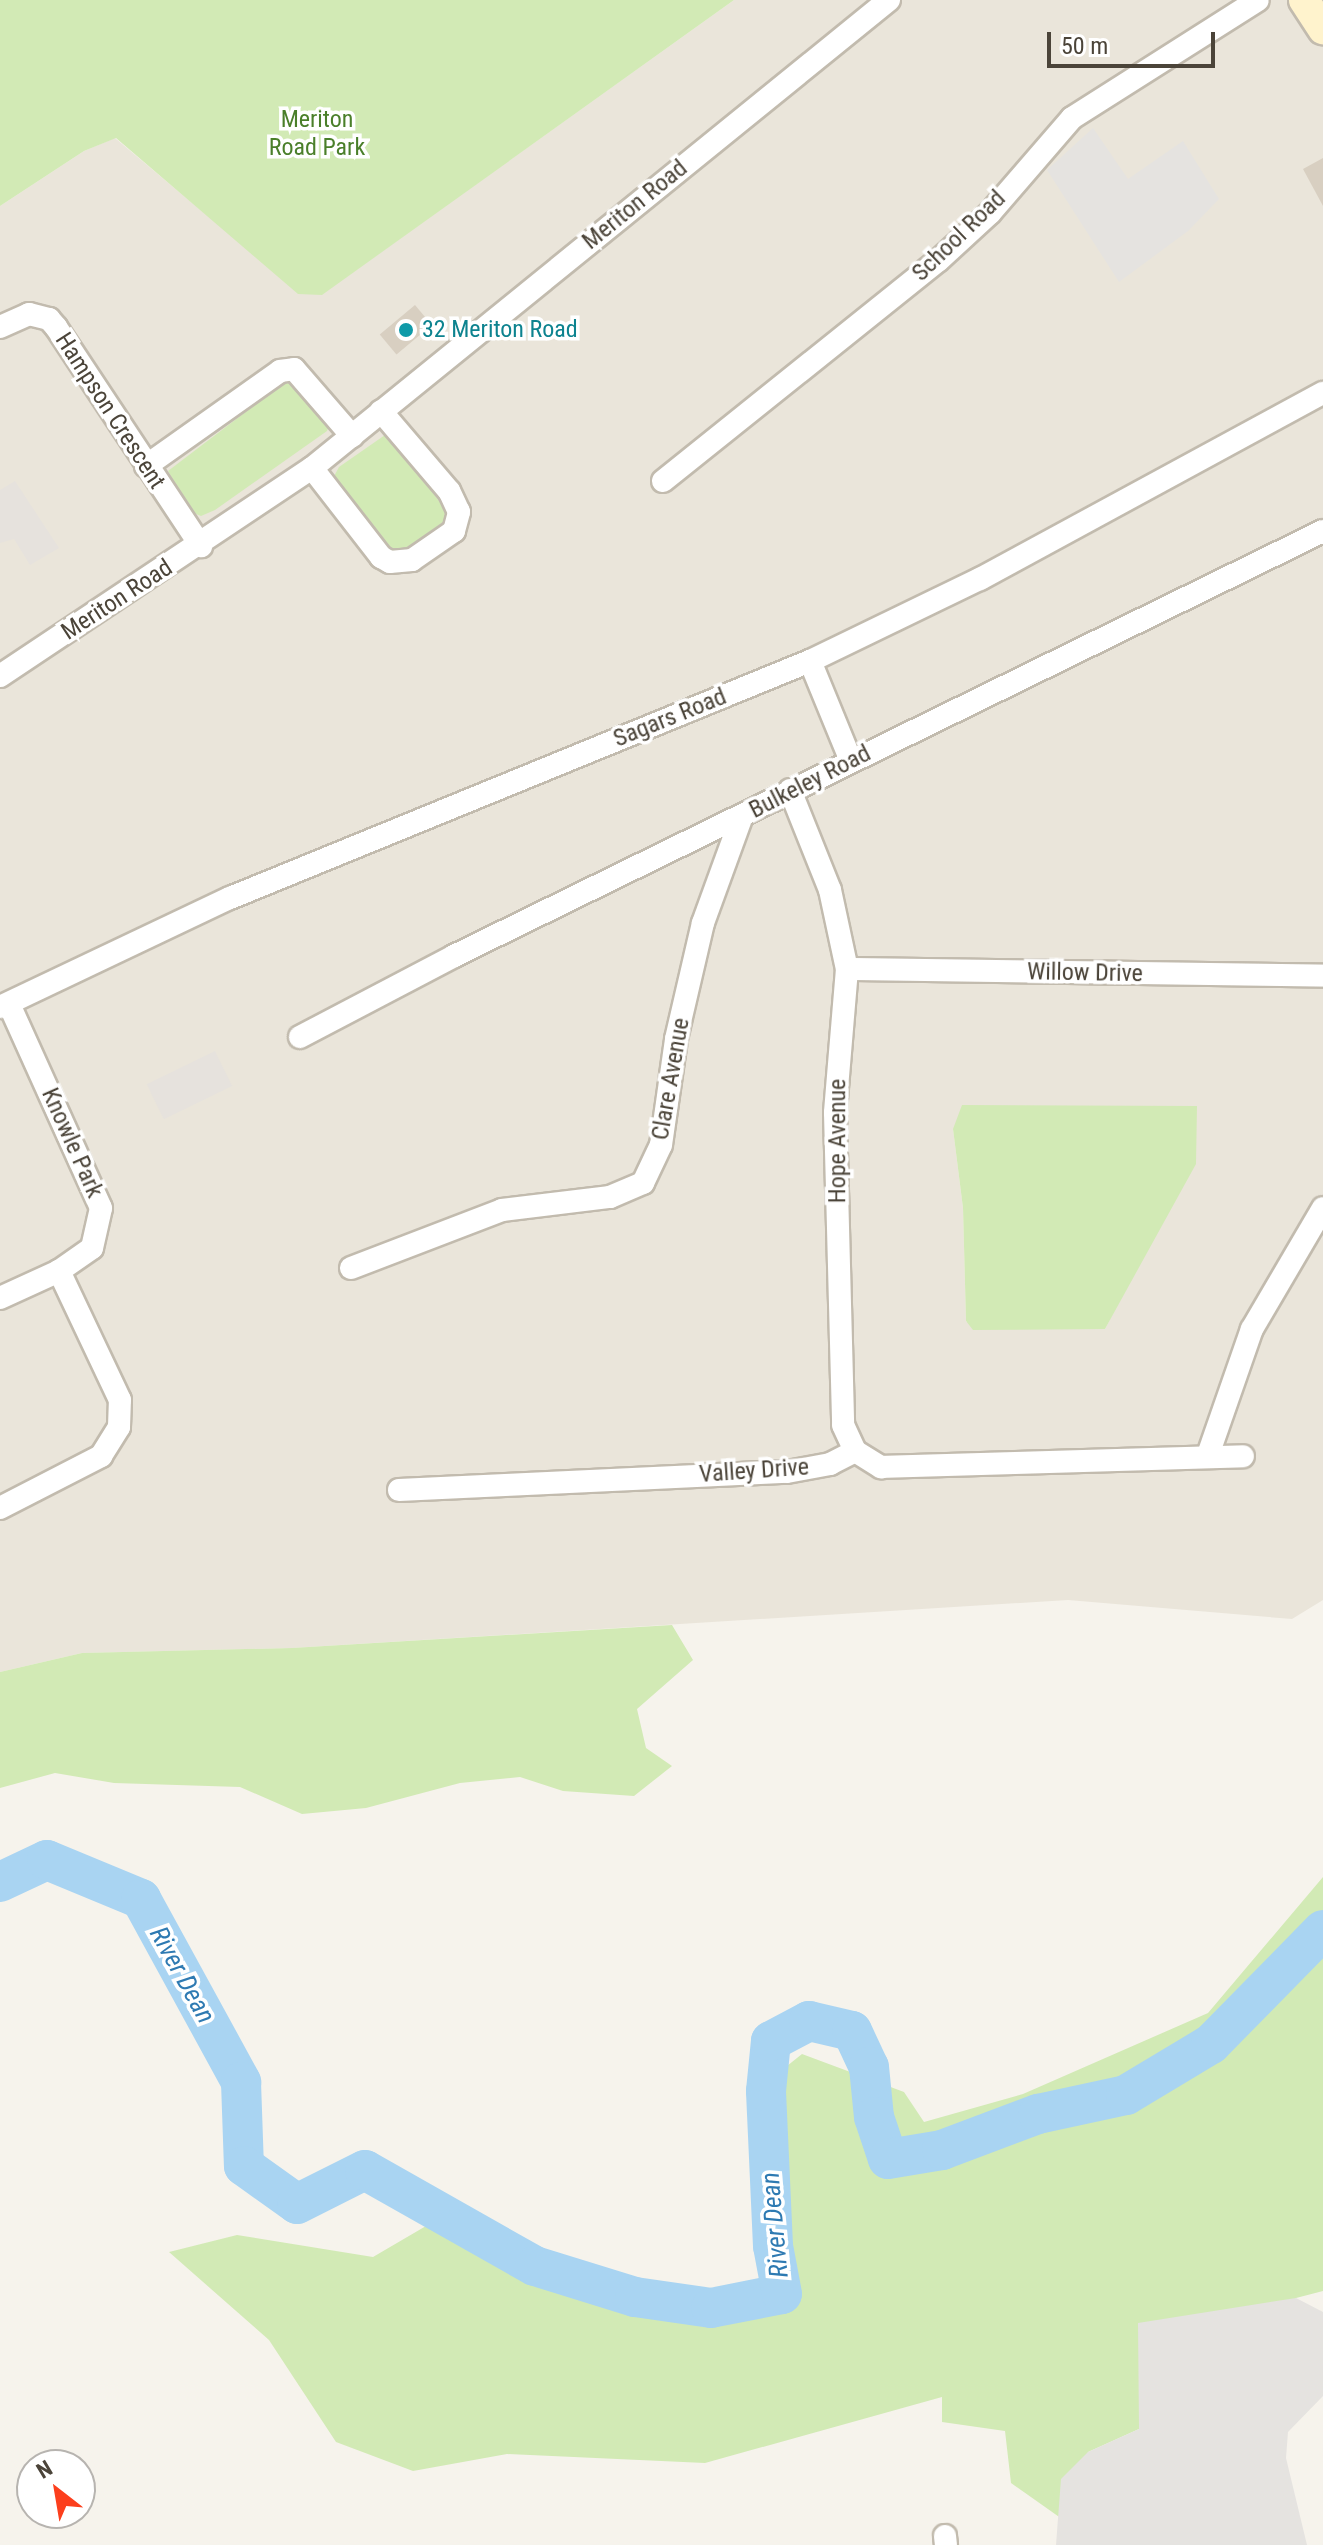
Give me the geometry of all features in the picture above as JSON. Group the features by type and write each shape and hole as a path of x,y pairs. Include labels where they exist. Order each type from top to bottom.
{"main road":[{"path":"1304,0 1323,29"}],"street":[{"name":"Meriton Road","path":"0,676 201,546 312,468 889,0"},
{"name":"School Road","path":"663,481 938,261 990,213 1072,118 1258,0"},
{"name":"Hampson Crescent","path":"0,327 29,314 49,319 201,546"},
{"path":"146,466 280,371 294,369 352,436"},
{"name":"Sagars Road","path":"4,1006 230,898 810,661 980,579 1323,393"},
{"path":"312,468 381,557 390,562 412,560 442,540 460,522 456,503 381,411"},
{"name":"Bulkeley Road","path":"300,1037 790,790 1323,531"},
{"path":"810,661 851,761"},
{"name":"Hope Avenue","path":"790,790 830,890 847,969 835,1113 843,1425 855,1451"},
{"name":"Clare Avenue","path":"351,1268 502,1210 610,1197 643,1183 661,1145 676,1039 703,923 742,816"},
{"name":"Willow Drive","path":"847,969 1323,976"},
{"name":"Knowle Park","path":"0,1298 59,1271 92,1248 101,1208 4,1006"},
{"path":"1208,1455 1252,1329 1323,1208"},
{"path":"0,1508 101,1456 119,1427 120,1400 59,1271"},
{"path":"855,1451 881,1467 1243,1456"},
{"name":"Valley Drive","path":"399,1490 787,1472 830,1464 855,1451"}],"shaded area":[{"path":"734,0 1304,0 1323,30 1323,1600 1292,1619 1068,1600 292,1648 82,1653 0,1672 0,206 84,151 115,138 204,213 321,295","holes":["953,1129 1130,1280 1105,1329 966,1322 963,1208"]},
{"path":"1093,128 1128,179 1183,141 1219,199 1188,231 1119,282 1047,170"},
{"path":"15,481 59,548 30,565 14,539 0,543 0,490"},
{"path":"215,1051 232,1086 164,1119 147,1084"},
{"path":"1296,2298 1323,2312 1323,2396 1288,2432 1286,2458 1307,2545 1056,2545 1061,2479 1088,2452 1139,2429 1138,2323"}],"green space":[{"name":"Meriton Road Park","path":"0,0 734,0 322,295 298,294 116,138 84,151 0,206"},
{"path":"289,379 330,423 327,431 215,510 201,516 191,512 168,471"},
{"path":"385,435 393,438 450,516 407,553 387,551 332,480 339,467"},
{"path":"962,1105 1197,1106 1196,1164 1105,1329 973,1330 966,1321 963,1208 953,1129"},
{"path":"672,1625 693,1660 637,1709 646,1748 672,1766 634,1796 563,1791 520,1777 460,1783 366,1808 302,1814 240,1787 114,1783 55,1773 0,1788 0,1672 82,1653 292,1648"},
{"path":"1323,1877 1323,2291 1296,2298 1139,2429 1088,2452 1072,2526 1011,2483 1005,2431 942,2422 942,2397 705,2463 507,2454 413,2471 336,2442 269,2340 169,2252 237,2235 373,2257 426,2226 540,2286 705,2327 799,2298 767,2082 802,2054 904,2092 924,2122 1023,2094 1208,2013"}],"building":[{"path":"1323,158 1323,206 1303,169"},
{"name":"32 Meriton Road","path":"415,305 432,325 396,354 380,335"}],"waterway":[{"name":"River Dean","path":"0,1882 47,1860 141,1899 241,2082 244,2166 297,2204 365,2170 535,2266 635,2297 711,2308 782,2294 773,2246 766,2091 771,2041 809,2021 852,2031 869,2067 874,2117 888,2159 942,2150 1038,2114 1126,2095 1211,2044 1323,1930"}],"place":[{"name":"32 Meriton Road","path":"406,330"}]}
